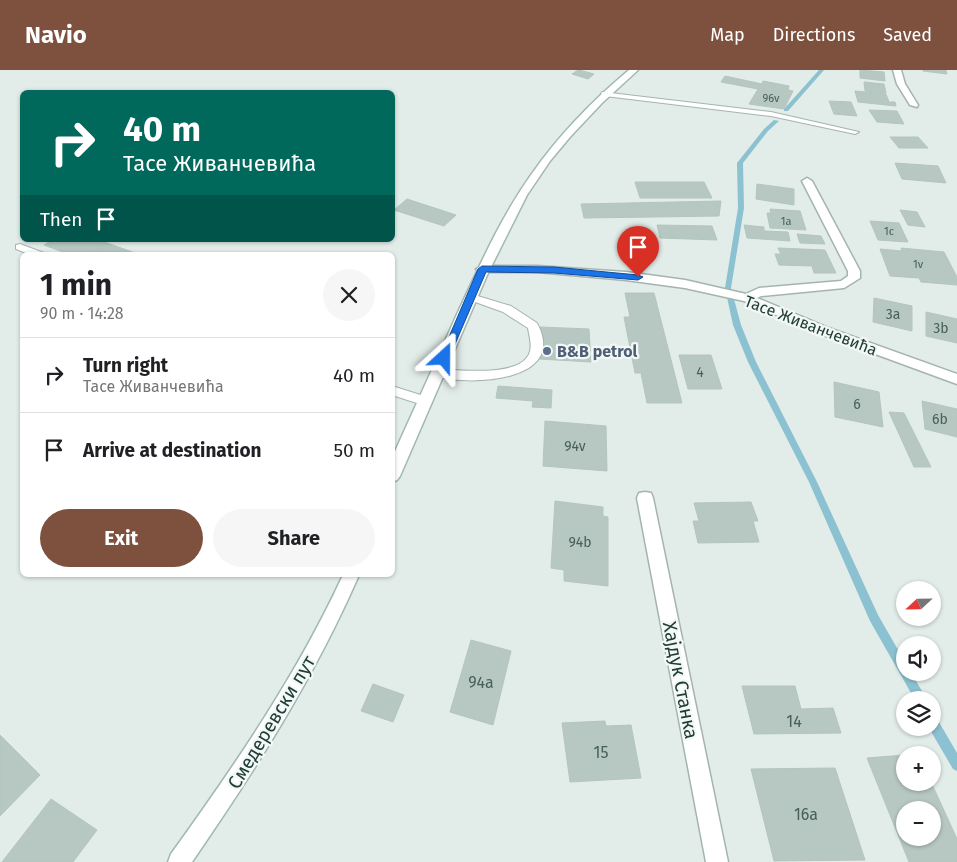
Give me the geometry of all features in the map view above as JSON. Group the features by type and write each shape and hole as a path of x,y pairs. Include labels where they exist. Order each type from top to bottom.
{"street":[{"path":"395,469 482,269 516,207 546,160 579,121 605,94 634,70"},
{"path":"898,70 902,84 914,105"},
{"path":"742,297 759,292 844,284 854,278 854,272 807,180"},
{"name":"Тасе Живанчевића","path":"482,269 537,269 626,276 685,284 742,297 800,322 957,379"},
{"name":"Хајдук Станка","path":"645,498 717,862"},
{"name":"Смедеревски пут","path":"180,862 231,789 302,673 350,577"}],"lane":[{"path":"605,94 771,114 855,132"},
{"path":"20,247 32,252"},
{"path":"438,373 478,375 498,374 523,369 532,361 537,351 532,326 507,309 471,297"},
{"path":"395,391 426,400"}],"building":[{"path":"578,70 594,74 588,79 572,74"},
{"path":"860,70 884,72 885,81 860,78"},
{"path":"946,70 947,74 923,71"},
{"path":"725,76 762,84 763,81 789,86 788,90 793,91 784,109 749,104 758,89 721,82"},
{"path":"864,82 884,84 886,93 865,91"},
{"path":"855,91 886,94 889,102 895,102 896,106 858,102"},
{"path":"829,101 851,102 857,116 834,114"},
{"path":"869,110 897,111 904,124 877,122"},
{"path":"890,137 918,137 928,148 899,148"},
{"path":"895,163 938,166 946,183 902,179"},
{"path":"635,182 704,182 712,198 640,198"},
{"path":"757,184 794,189 794,205 756,199"},
{"path":"407,199 456,215 444,226 395,209"},
{"path":"721,201 719,216 584,218 581,204"},
{"path":"770,209 800,211 806,230 770,228 767,213 771,213"},
{"path":"900,210 917,212 925,227 908,225"},
{"path":"870,221 899,223 908,242 878,240"},
{"path":"657,225 712,226 717,240 660,238"},
{"path":"744,225 764,227 764,231 788,232 790,241 747,238"},
{"path":"797,234 821,236 825,244 800,243"},
{"path":"49,242 107,243 94,252 63,252 44,245"},
{"path":"107,243 132,252 94,252"},
{"path":"778,248 825,250 836,273 814,273 812,266 779,265 775,254 781,254"},
{"path":"901,248 944,252 957,277 957,285 921,282 919,278 890,276 880,249 902,251"},
{"path":"625,293 654,293 682,403 647,403 641,373 635,373 624,317 630,317"},
{"path":"874,298 912,306 912,331 873,322"},
{"path":"926,312 957,319 957,343 926,336"},
{"path":"540,327 589,329 591,362 539,359"},
{"path":"679,355 711,355 722,389 688,389"},
{"path":"834,382 879,392 883,427 835,417"},
{"path":"498,386 552,390 551,408 532,407 533,401 496,398"},
{"path":"922,401 957,409 957,437 925,429"},
{"path":"889,412 904,413 931,467 914,467"},
{"path":"545,421 606,426 607,471 543,466"},
{"path":"555,501 603,507 603,516 608,517 608,586 564,581 564,570 551,568"},
{"path":"751,502 758,521 753,521 759,542 698,543 693,521 699,521 694,503"},
{"path":"471,640 511,651 493,725 450,712"},
{"path":"373,684 404,695 393,722 361,711"},
{"path":"742,686 795,686 801,709 833,708 841,733 754,734"},
{"path":"605,721 606,726 631,725 641,778 570,782 562,723"},
{"path":"0,735 40,775 0,816"},
{"path":"896,756 896,791 935,791 940,801 896,801 896,830 867,758"},
{"path":"835,768 865,860 774,861 751,769"},
{"path":"51,799 97,830 73,862 2,862"},
{"path":"941,804 957,839 957,862 909,862 903,846 941,846"}],"waterway":[{"path":"786,110 822,70"},
{"path":"776,121 766,130 740,163 741,208 728,288 737,325 752,362 813,482 874,618 916,691"},
{"path":"941,736 957,765"}],"place":[{"name":"B&B petrol","path":"547,351"}],"route":[{"path":"444,358 482,269 537,269 638,277"}]}
